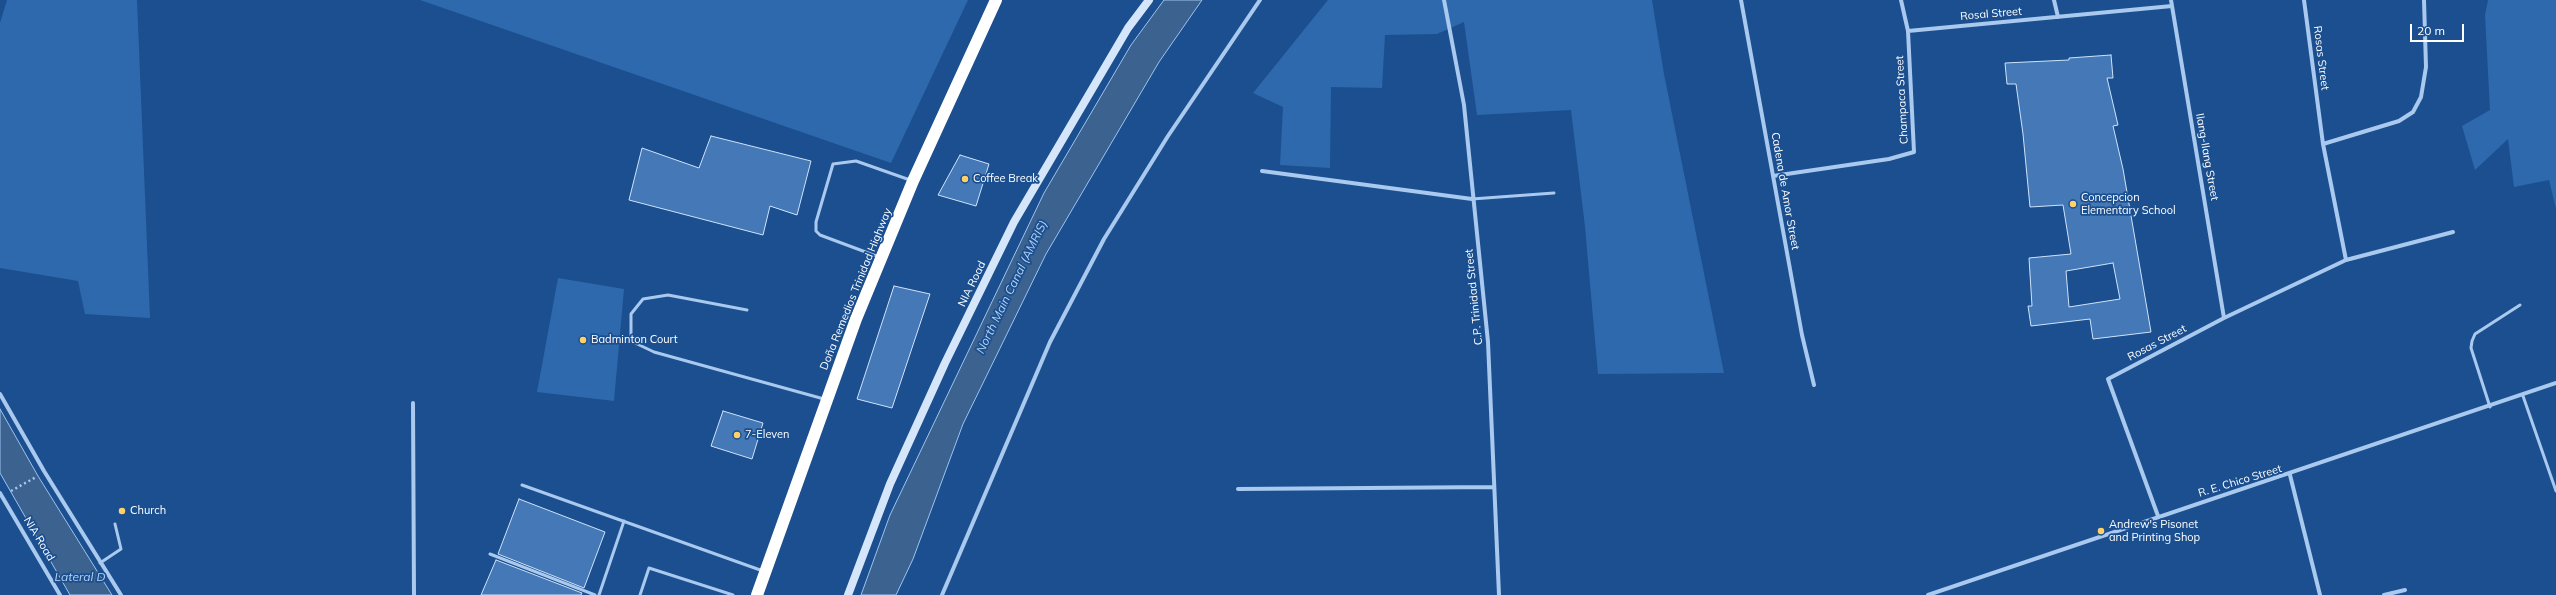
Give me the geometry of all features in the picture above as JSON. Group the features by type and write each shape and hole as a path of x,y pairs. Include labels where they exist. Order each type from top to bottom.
{"highway":[{"name":"Doña Remedios Trinidad Highway","path":"758,595 856,319 913,181 996,0"}],"street":[{"name":"NIA Road","path":"848,595 890,484 945,363 1014,222 1128,28 1149,0"},
{"path":"942,595 1050,342 1104,239 1168,136 1260,0"},
{"name":"C.P. Trinidad Street","path":"1444,0 1464,105 1472,199 1488,342 1499,595"},
{"name":"Cadena de Amor Street","path":"1741,0 1773,176 1814,385"},
{"name":"Champaca Street","path":"1773,176 1889,159 1914,152 1908,31 1901,0"},
{"path":"2054,0 2058,17"},
{"name":"Ilang-Ilang Street","path":"2171,0 2224,318"},
{"name":"Rosas Street","path":"2304,0 2323,144 2346,260"},
{"path":"2323,144 2399,121 2413,112 2421,97 2426,67 2424,0"},
{"name":"Rosal Street","path":"1908,31 2172,6"},
{"path":"1262,170 1472,199"},
{"name":"Rosas Street","path":"2158,516 2108,379 2224,318 2346,260 2453,232"},
{"name":"R. E. Chico Street","path":"1928,595 2158,516 2290,475 2523,396 2556,383"},
{"path":"0,394 100,563 121,595"},
{"path":"413,403 414,595"},
{"path":"2290,475 2320,595"},
{"path":"1238,489 1494,487"},
{"name":"NIA Road","path":"0,494 60,595"},
{"path":"2384,595 2405,590"}],"lane":[{"path":"882,258 820,235 816,231 816,222 833,164 856,161 913,181"},
{"path":"1472,199 1554,193"},
{"path":"748,310 668,295 643,298 630,314 630,341 654,352 826,400"},
{"path":"2490,407 2471,348 2472,341 2475,334 2520,305"},
{"path":"2523,396 2556,491"},
{"path":"522,485 766,572"},
{"path":"599,595 624,521"},
{"path":"100,563 121,549 115,524"},
{"path":"490,554 595,595"},
{"path":"640,595 649,568 733,595"}],"path":[{"path":"10,492 38,476"}],"shaded area":[{"path":"7,0 137,0 150,318 85,314 78,281 0,268 0,23"},
{"path":"420,0 968,0 891,163"},
{"path":"1328,0 1652,0 1664,74 1724,373 1598,374 1585,227 1571,110 1477,115 1464,22 1437,34 1385,35 1382,88 1331,87 1330,168 1280,165 1283,107 1253,93"},
{"path":"2488,0 2556,0 2556,209 2549,180 2514,187 2508,139 2475,170 2462,126 2490,110 2485,15"},
{"name":"Badminton Court","path":"558,278 624,289 614,401 537,392"}],"water":[{"name":"North Main Canal (AMRIS)","path":"1164,0 1202,0 1159,62 1046,254 963,424 913,559 896,595 861,595 890,515 1044,193 1131,45"},
{"name":"Lateral D","path":"0,409 38,476 112,595 70,595 0,473"}],"building":[{"path":"2111,55 2113,78 2107,78 2118,125 2113,126 2123,169 2151,332 2093,339 2090,319 2031,326 2028,306 2032,306 2029,258 2071,254 2063,205 2030,207 2023,134 2016,84 2007,84 2005,63 2069,60 2069,58","holes":["2113,263 2120,299 2069,307 2066,271"]},
{"path":"711,136 811,161 797,215 770,206 763,235 629,200 642,148 699,168"},
{"name":"Coffee Break","path":"960,155 989,164 976,206 938,195"},
{"path":"894,286 930,294 892,408 857,399"},
{"name":"7-Eleven","path":"723,411 763,423 752,459 711,446"},
{"path":"519,499 605,532 584,588 498,554"},
{"path":"496,560 582,593 581,595 481,595"}],"place":[{"name":"Coffee Break","path":"965,179"},
{"name":"Concepcion Elementary School","path":"2073,204"},
{"name":"Badminton Court","path":"583,340"},
{"name":"7-Eleven","path":"737,435"},
{"name":"Church","path":"122,511"},
{"name":"Andrew's Pisonet and Printing Shop","path":"2101,531"}]}
